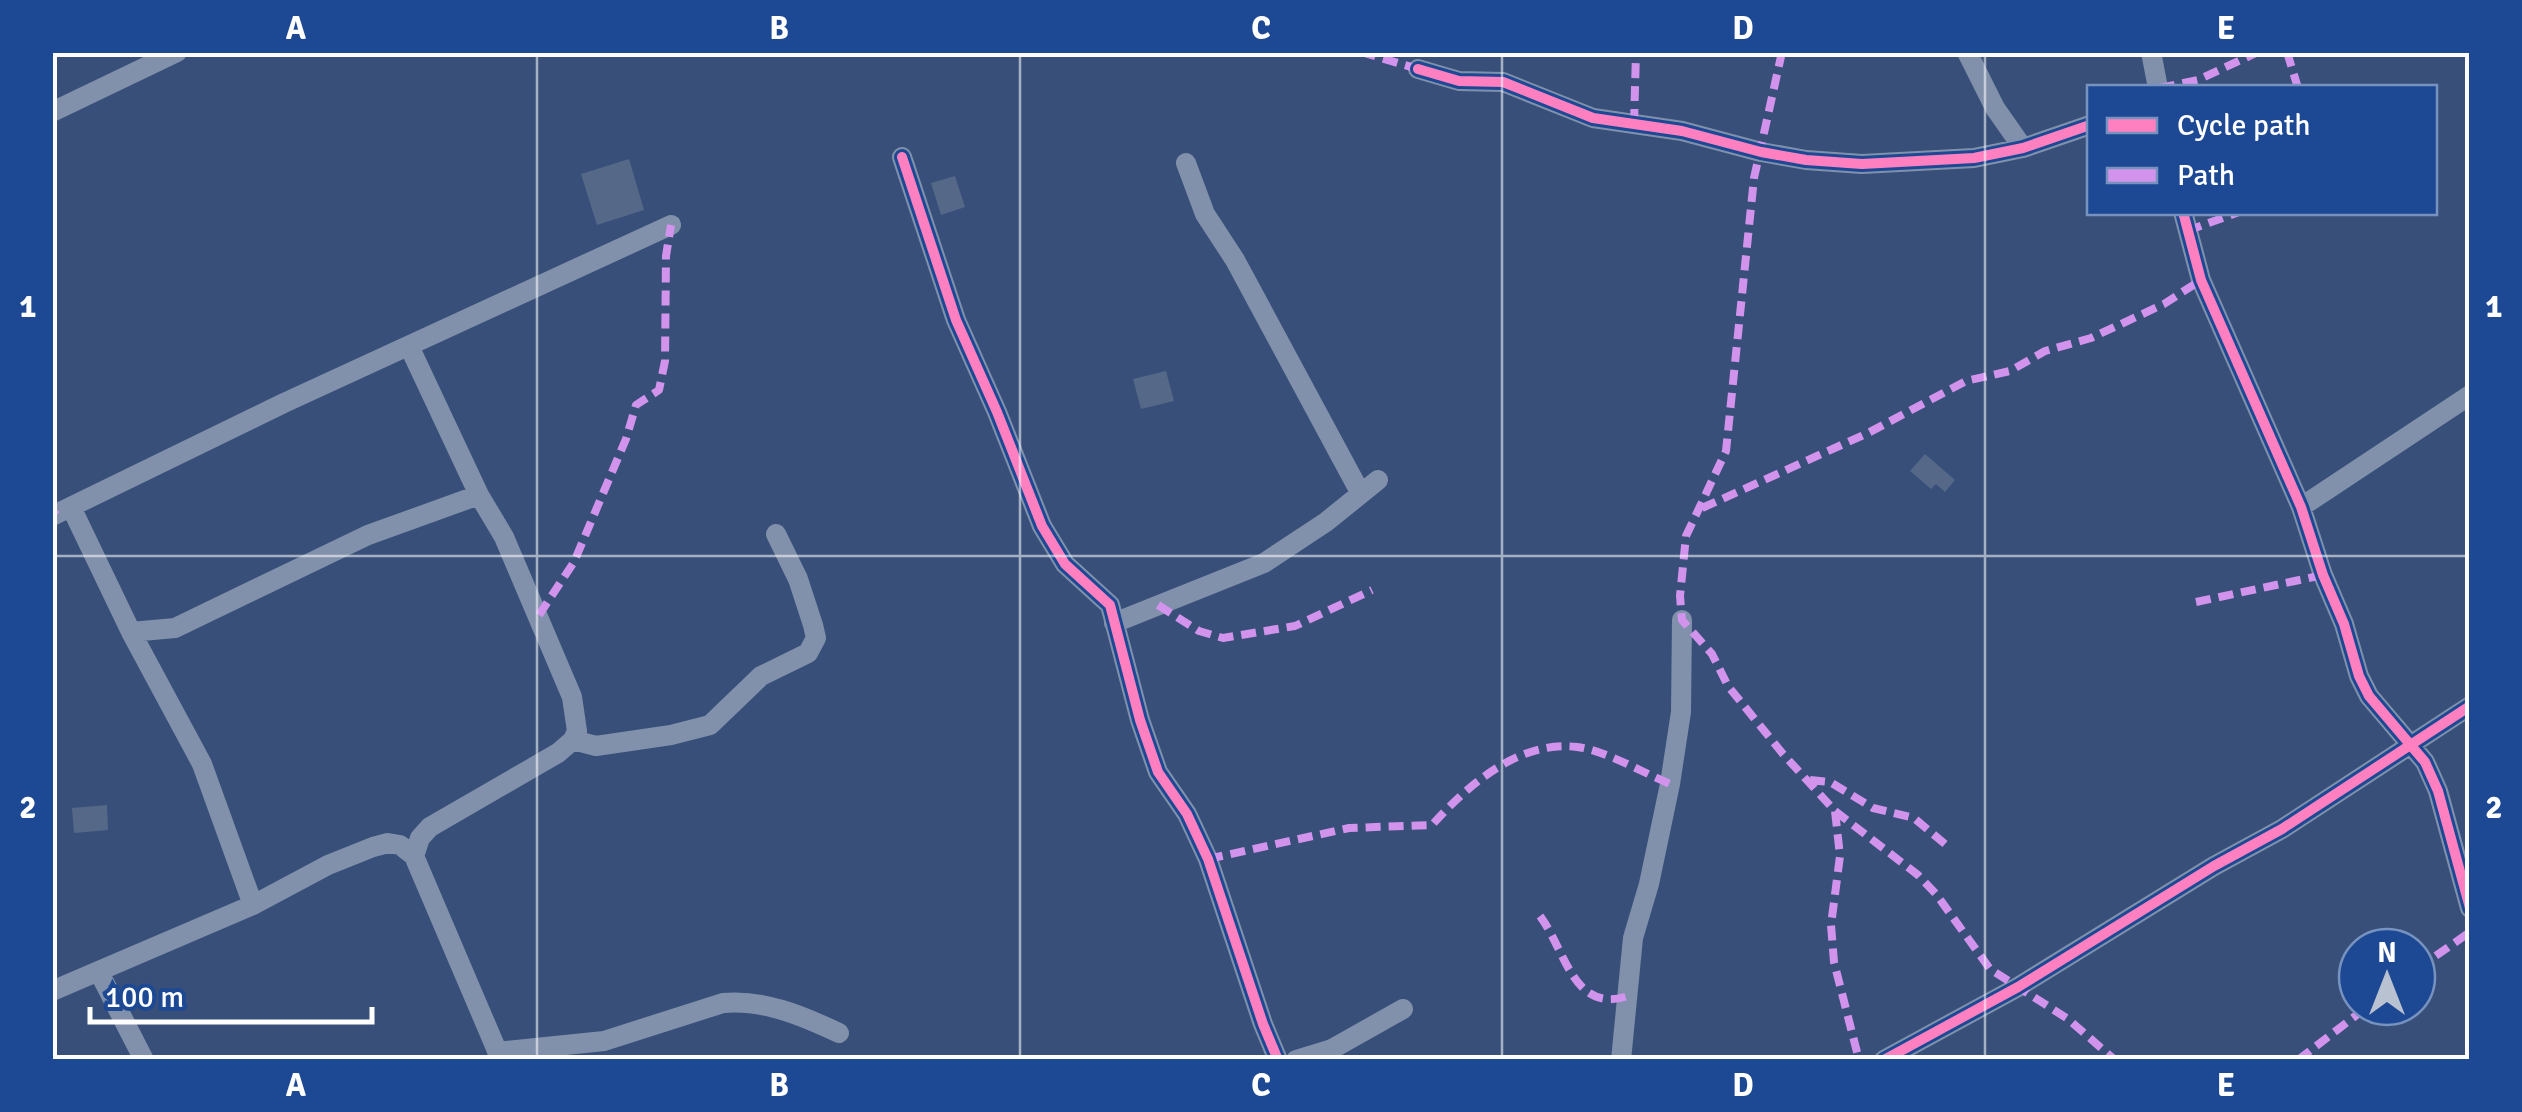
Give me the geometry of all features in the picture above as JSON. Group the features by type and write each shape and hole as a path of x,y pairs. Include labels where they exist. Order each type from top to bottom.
{"street":[{"path":"52,112 177,52"},
{"path":"1966,52 1994,108 2023,148"},
{"path":"2152,52 2158,85"},
{"path":"1418,69 1459,81 1504,82 1593,118 1682,130 1806,160 1914,164 1974,158 2023,148 2087,125"},
{"path":"902,157 956,320 1042,526 1065,564 1110,605 1158,772 1187,814 1208,859 1278,1060"},
{"path":"1114,623 1264,563 1370,487 1205,214 1186,164"},
{"path":"2183,215 2200,280 2301,507 2322,576 2344,624 2358,676 2369,696 2425,762 2438,791 2470,908"},
{"path":"253,904 202,764 62,512 284,403 671,226"},
{"path":"409,346 479,495 504,537 572,697 577,731 558,753 430,826 420,838 414,856"},
{"path":"2301,507 2469,395"},
{"path":"131,632 175,628 368,536 479,495"},
{"path":"572,740 596,746 710,725 761,676 808,653 816,638 814,625 776,534"},
{"path":"1621,1060 1634,938 1649,884 1679,730 1682,620"},
{"path":"1884,1060 2018,987 2214,866 2282,829 2470,706"},
{"path":"52,991 388,842 400,845 414,856 499,1056 604,1041 722,1003 742,1001 801,1016 839,1033"},
{"path":"98,972 144,1060"},
{"path":"1296,1060 1332,1049 1403,1009"}],"building":[{"path":"629,159 644,210 597,225 581,174"},
{"path":"955,176 965,207 941,215 931,183"},
{"path":"1166,371 1174,401 1141,409 1133,379"},
{"path":"1925,454 1955,480 1945,492 1936,484 1931,489 1910,471"},
{"path":"107,805 108,830 74,833 72,808"}],"marked path":[{"path":"1361,52 1418,69"},
{"path":"1634,124 1636,52"},
{"path":"1782,52 1754,178 1726,451 1686,536 1680,596 1682,620 1712,654 1728,686 1835,811 1840,856 1831,925 1834,962 1859,1060"},
{"path":"2174,85 2198,80 2258,52"},
{"path":"2287,52 2297,85"},
{"path":"2187,231 2231,215"},
{"path":"539,615 574,562 626,439 636,405 659,390 665,361 666,256 671,225"},
{"path":"1702,508 1868,433 1966,381 2010,371 2045,351 2091,338 2164,304 2201,280"},
{"path":"52,511 57,515"},
{"path":"2196,602 2323,575"},
{"path":"1158,605 1199,631 1223,638 1295,626 1372,590"},
{"path":"1208,859 1349,828 1432,825 1496,768 1515,758 1556,747 1599,752 1670,784"},
{"path":"1810,780 1830,782 1873,808 1914,818 1945,844"},
{"path":"1835,811 1918,875 1990,969 2068,1019 2115,1060"},
{"path":"1540,916 1583,988 1609,999 1628,996"},
{"path":"2437,955 2470,932"},
{"path":"2298,1060 2341,1027"}],"cycle path":[{"path":"1418,69 1459,81 1503,82 1593,118 1682,131 1806,160 1862,164 1974,158 2023,148 2087,126"},
{"path":"902,157 956,320 1042,526 1065,564 1110,605 1158,772 1187,814 1208,859 1278,1060"},
{"path":"2184,215 2201,280 2301,507 2359,676 2369,696 2425,762 2438,791 2470,908"},
{"path":"1884,1060 2018,987 2214,866 2282,829 2470,706"}]}
